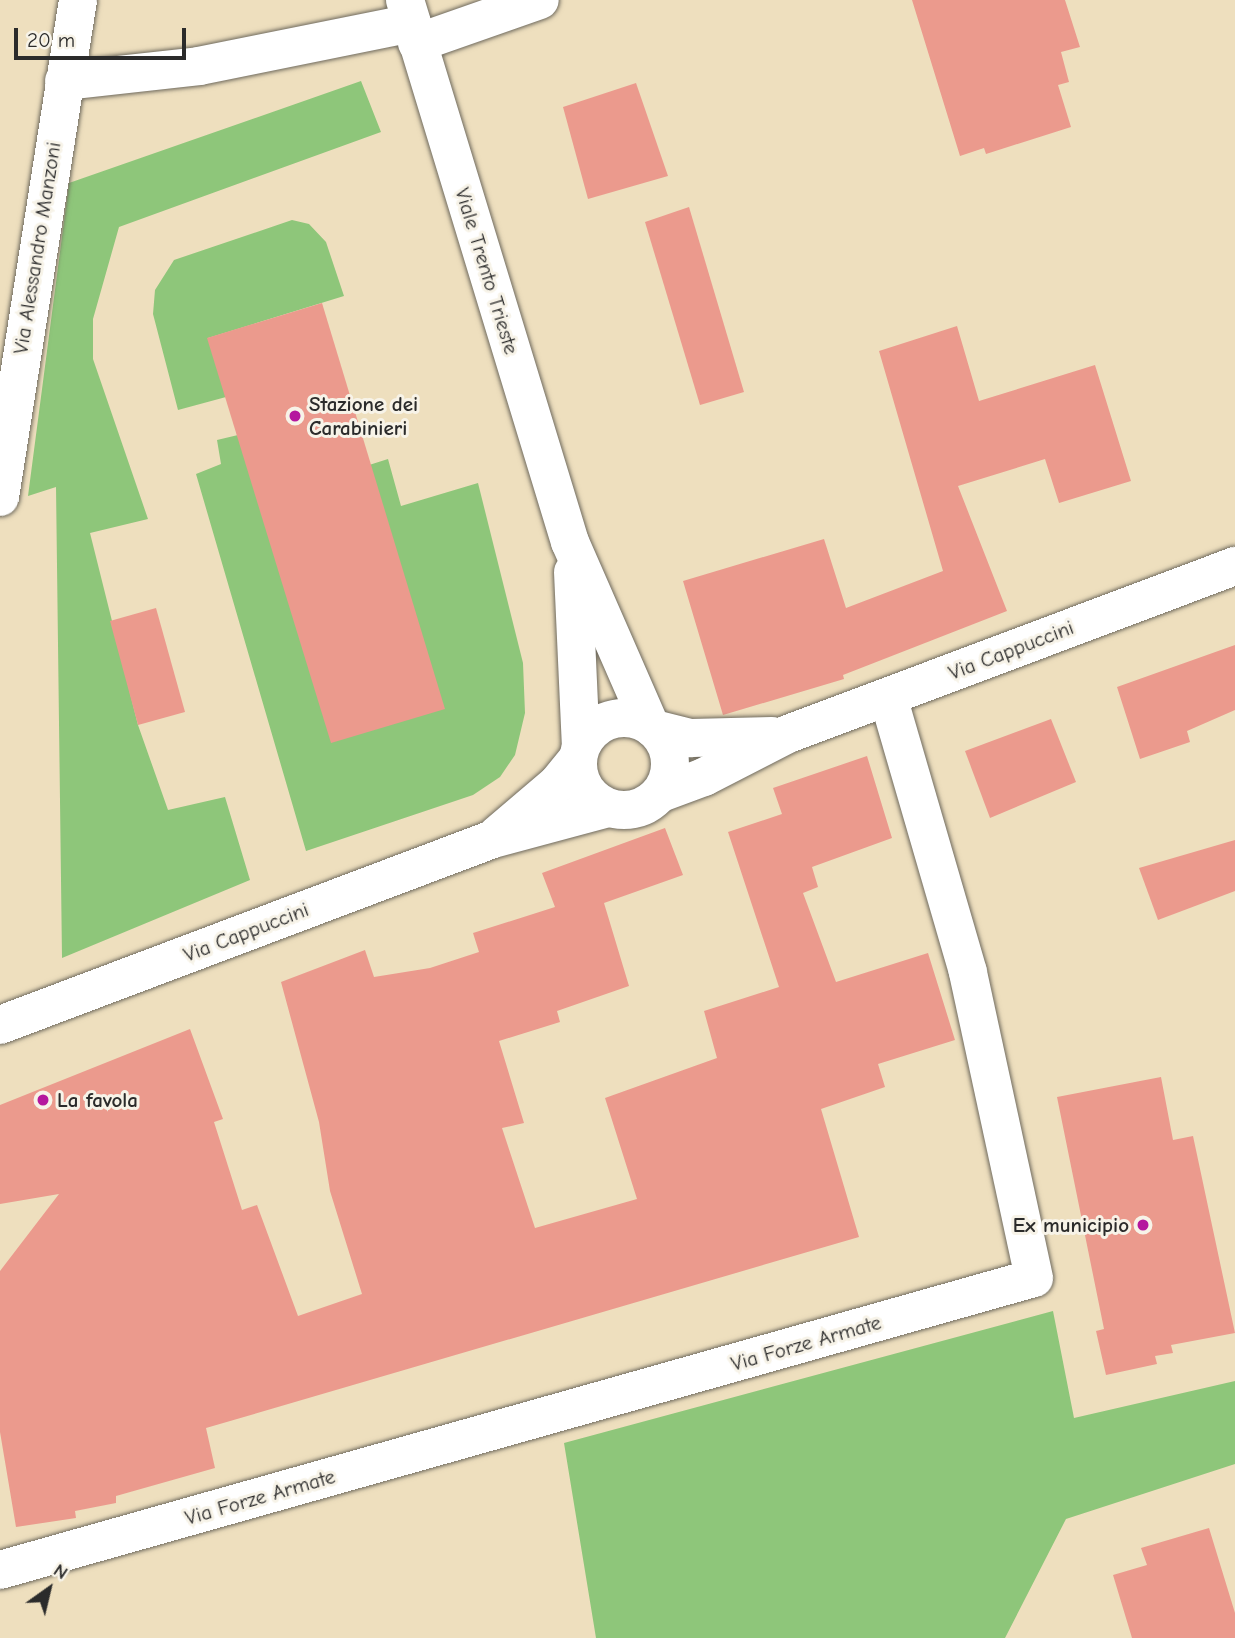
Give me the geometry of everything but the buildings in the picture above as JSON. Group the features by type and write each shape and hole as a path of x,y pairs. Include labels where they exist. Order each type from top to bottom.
{"street":[{"name":"Via Alessandro Manzoni","path":"0,497 78,0"},
{"path":"64,81 199,66 411,22 540,0"},
{"name":"Viale Trento Trieste","path":"411,22 570,542 652,727"},
{"name":"Viale Trento Trieste","path":"570,542 579,752"},
{"name":"Via Cappuccini","path":"661,793 704,778 788,734 1235,566"},
{"name":"Via Forze Armate","path":"0,1570 1034,1278 968,972 888,697"},
{"path":"635,719 652,727 664,740 671,766 661,793 636,808 608,808 584,789 579,752 603,722 635,719"},
{"name":"Via Cappuccini","path":"652,727 722,739 788,734"},
{"name":"Via Cappuccini","path":"493,839 557,783 579,752"},
{"name":"Via Cappuccini","path":"0,1025 493,839 608,808"}],"green space":[{"path":"361,81 381,132 119,227 93,319 93,359 148,519 90,533 138,725 168,810 225,797 250,880 62,958 56,487 28,496 69,183"},
{"path":"292,220 309,224 326,242 344,296 208,338 226,397 178,410 153,314 155,290 174,260"},
{"path":"238,435 259,500 388,459 401,506 478,483 523,663 525,713 515,755 500,777 473,795 306,851 196,474 221,464 217,440"},
{"path":"1053,1311 1074,1418 1235,1381 1235,1464 1066,1519 1005,1638 596,1638 564,1443"}],"place":[{"name":"Stazione dei Carabinieri","path":"295,416"},
{"name":"La favola","path":"43,1100"},
{"name":"Ex municipio","path":"1143,1225"}]}
